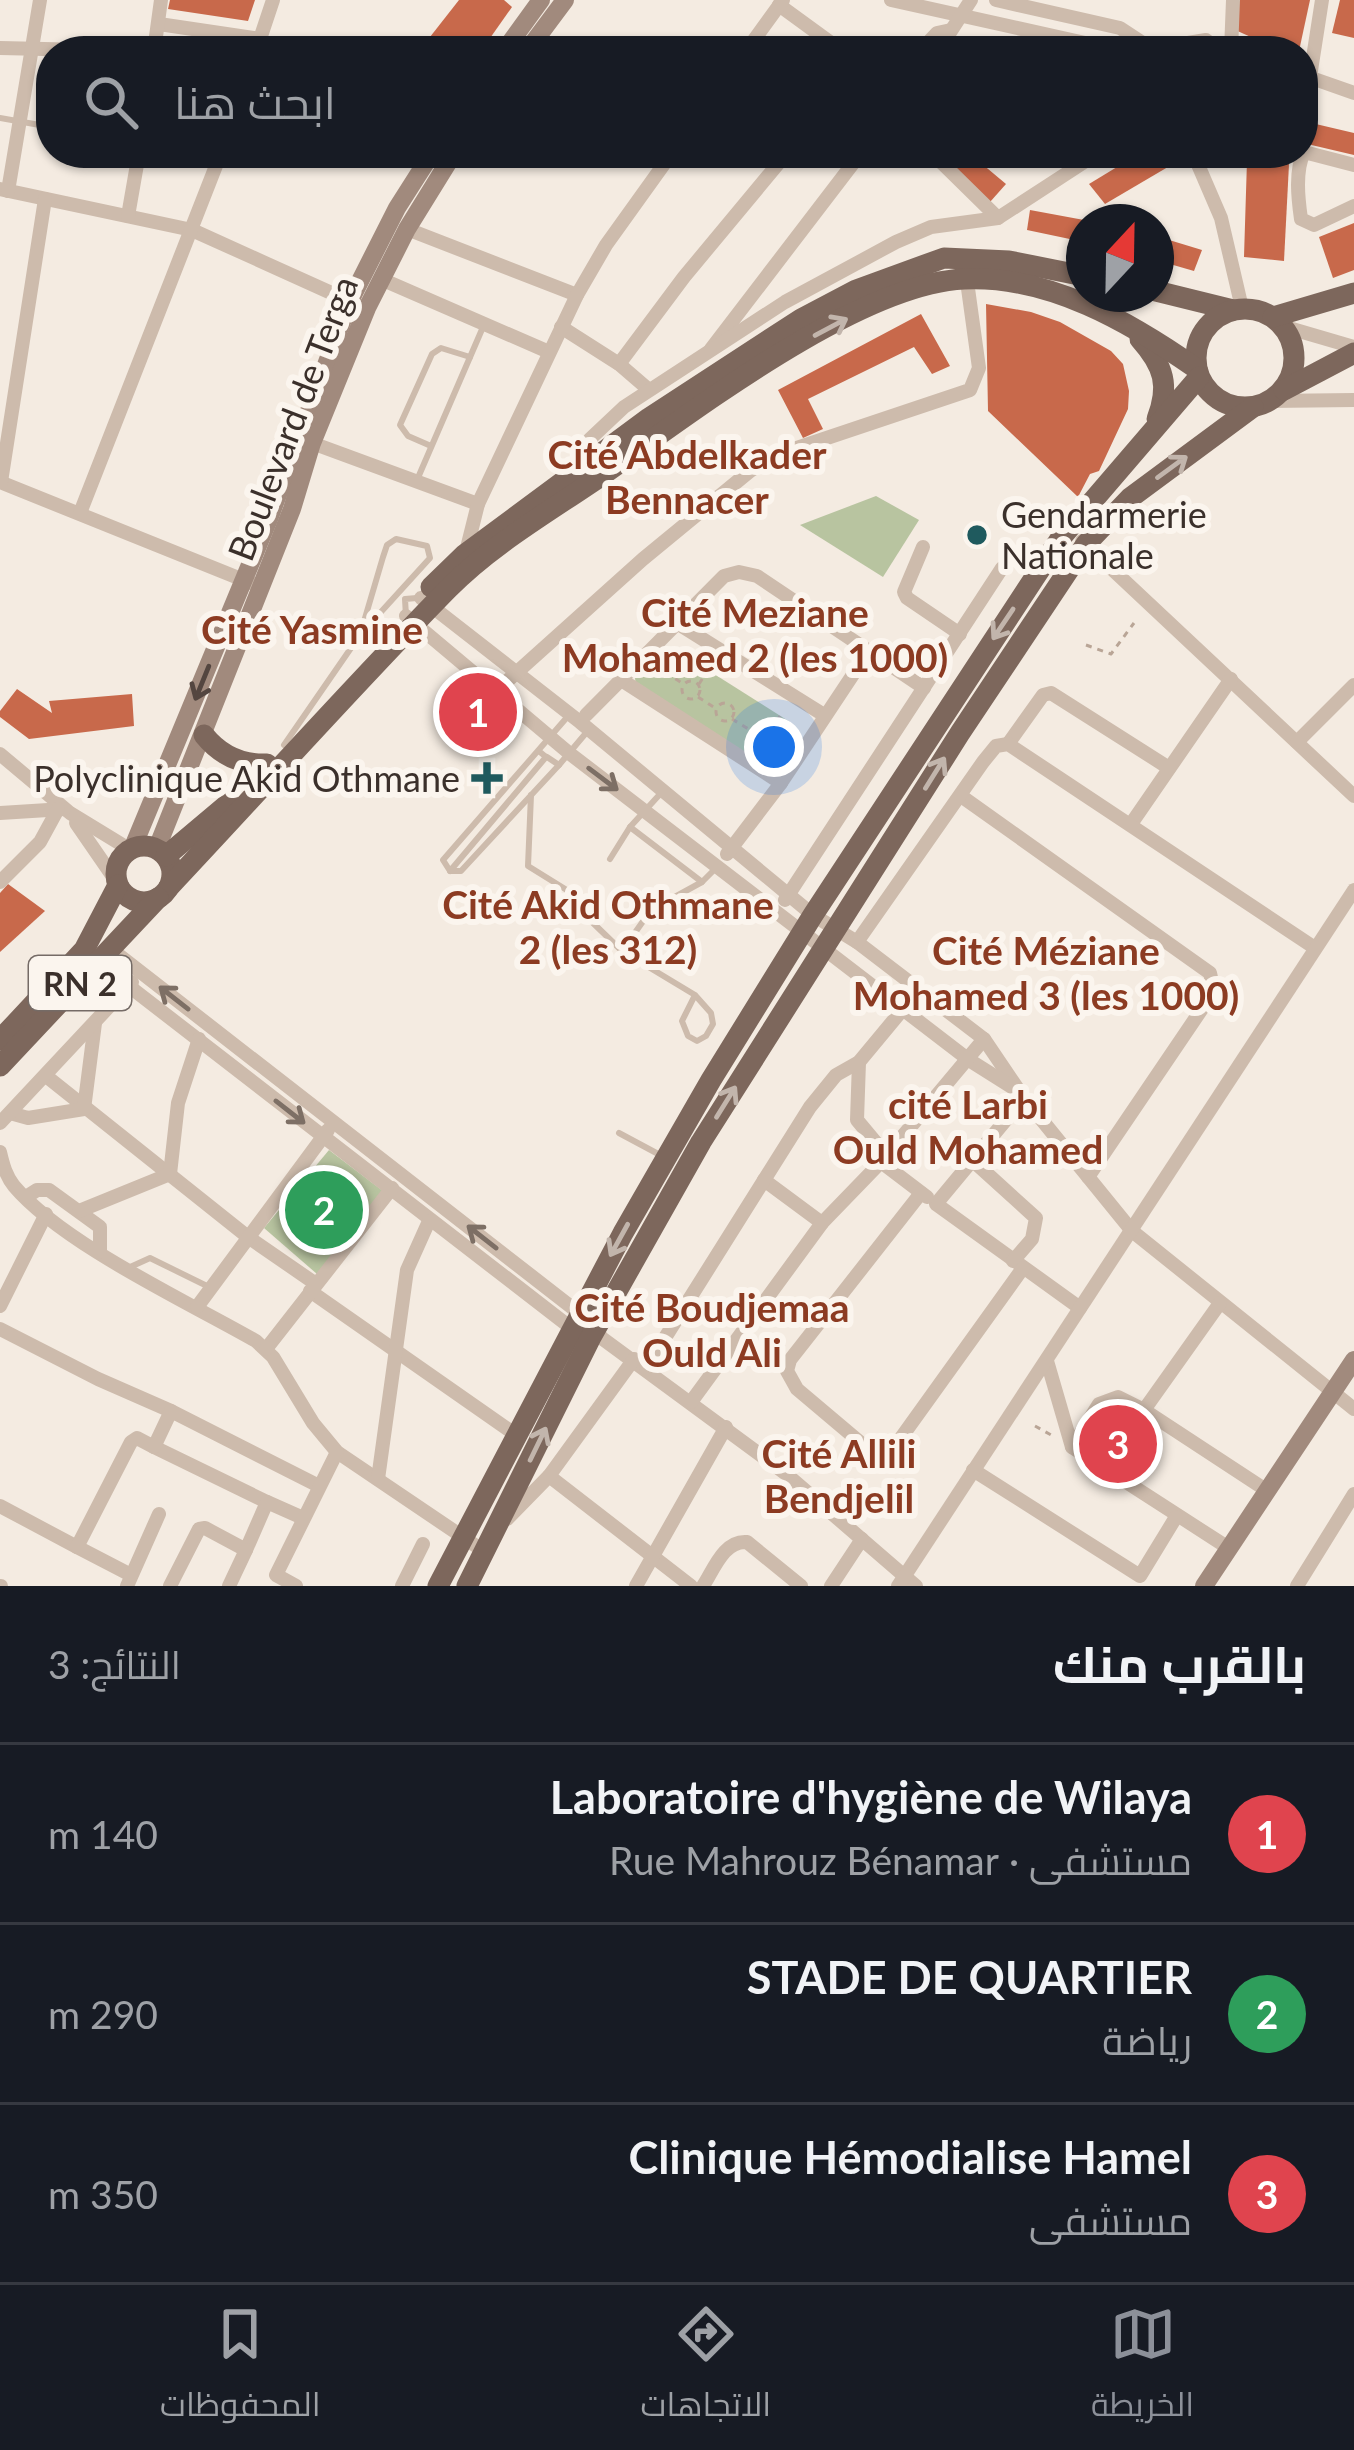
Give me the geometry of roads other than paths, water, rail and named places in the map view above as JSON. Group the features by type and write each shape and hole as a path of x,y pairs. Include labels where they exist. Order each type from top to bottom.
{"main road":[{"path":"515,36 541,0"},
{"path":"538,36 565,0"},
{"name":"Boulevard de Terga","path":"161,852 253,584 358,305 397,208 422,168"},
{"name":"Boulevard de Terga","path":"131,848 313,443 358,305 381,279 445,168"},
{"name":"RN 2","path":"161,852 218,814 416,609 580,469 801,319 891,276 944,258 1124,321 1198,373"},
{"name":"RN 2","path":"469,561 530,525 784,352 869,306 966,268 1066,275"},
{"path":"1174,295 1278,322 1354,293"},
{"path":"1238,309 1211,322 1197,344 1198,373 1206,388 1227,404 1268,399 1294,362 1293,347 1278,322"},
{"path":"1124,321 1163,374 1164,397 1151,433"},
{"path":"467,1586 666,1158 1086,544 1130,498 1268,399 1354,350"},
{"path":"438,1586 516,1435 588,1329 701,1142 818,932 1071,526 1111,485 1198,373"},
{"name":"RN 2","path":"0,1040 163,892 416,609"},
{"path":"204,735 226,755 267,764"},
{"path":"131,848 161,852 172,871 163,892 139,902 117,883 116,866 131,848"},
{"name":"RN 2","path":"0,1066 98,954 117,883"},
{"path":"1204,1586 1354,1360"}],"street":[{"path":"40,0 4,190 193,230 358,305"},
{"path":"157,36 161,0"},
{"path":"261,36 273,0"},
{"path":"891,0 955,24 1029,36"},
{"path":"947,36 971,0"},
{"path":"996,0 1120,28 1132,36"},
{"path":"1231,36 1233,0"},
{"path":"1314,36 1322,0"},
{"path":"757,36 781,3 823,36"},
{"path":"159,24 216,36"},
{"path":"934,36 955,24"},
{"path":"0,48 36,49"},
{"path":"1318,80 1354,93"},
{"path":"1318,156 1354,165"},
{"path":"128,216 136,168"},
{"path":"80,513 216,168"},
{"path":"469,561 478,504 561,327 606,245 661,168"},
{"path":"619,364 775,168"},
{"path":"708,353 849,168"},
{"path":"948,168 998,218"},
{"path":"580,469 590,439 600,427 648,389 785,302 931,227 998,218 1075,168"},
{"path":"1199,168 1221,218 1238,309"},
{"path":"1300,168 1301,219 1314,225 1354,206"},
{"path":"45,199 0,482 253,584"},
{"path":"406,230 577,295"},
{"path":"496,691 750,471 776,455 970,390 979,368 966,268"},
{"path":"381,279 549,352"},
{"path":"1278,322 1354,350"},
{"path":"561,327 648,389"},
{"path":"1268,399 1354,400"},
{"path":"313,443 478,504"},
{"path":"1071,526 1354,796"},
{"path":"923,547 904,592 960,634"},
{"path":"776,910 1002,568"},
{"path":"588,722 677,623 724,577 739,572 757,576 924,688"},
{"path":"416,609 588,722 789,894 818,932 903,1009 1022,1095"},
{"path":"416,609 496,691 551,738 564,759 644,809 776,910 818,932 857,942 984,1039 1022,1095 1132,1231 1354,1409"},
{"path":"677,623 824,715"},
{"path":"718,866 781,783 868,652"},
{"path":"1132,824 1231,679"},
{"path":"623,680 781,783"},
{"path":"1007,744 1043,695 1051,693 1169,768"},
{"path":"1297,742 1351,694"},
{"path":"857,942 996,746 1007,744 1316,948"},
{"path":"0,754 64,810 131,848"},
{"path":"961,796 1215,982 1214,991 1088,1177"},
{"path":"0,813 64,810"},
{"path":"0,882 64,810"},
{"path":"64,810 117,883"},
{"path":"98,954 128,986 544,1308 588,1329 726,1427 862,1539 906,1583 974,1470 1354,890"},
{"path":"98,954 141,972 554,1293 588,1329"},
{"path":"5,1118 141,972"},
{"path":"0,1152 8,1178 46,1214 100,1252 266,1349 337,1452 464,1539 490,1542 640,1364 810,1107 836,1075 859,1062 903,1009"},
{"path":"84,1109 94,1023"},
{"path":"170,1174 178,1103 198,1041 210,1026"},
{"path":"194,1063 215,1054 227,1039"},
{"path":"691,1402 822,1223 884,1159 984,1039"},
{"path":"859,1062 857,1120 884,1159 935,1204 1080,1308"},
{"path":"46,1076 313,1288 516,1435"},
{"path":"935,1204 1022,1095"},
{"path":"5,1118 84,1109"},
{"path":"196,1306 335,1121"},
{"path":"921,1192 790,1360 788,1371 797,1390 874,1454 893,1449 1032,1238 1036,1218 971,1159"},
{"path":"79,1211 170,1174"},
{"path":"266,1349 402,1174"},
{"path":"764,1180 822,1223"},
{"path":"26,1197 49,1190 79,1211 102,1230 100,1252"},
{"path":"0,1306 46,1214"},
{"path":"379,1479 409,1262 430,1221"},
{"path":"544,1308 554,1293"},
{"path":"1144,1410 1220,1303"},
{"path":"0,1329 319,1486"},
{"path":"1047,1360 1072,1447 1227,1546"},
{"path":"1072,1447 1099,1404 1118,1397 1266,1490"},
{"path":"154,1447 171,1411"},
{"path":"636,1586 726,1427"},
{"path":"77,1547 137,1438 303,1518"},
{"path":"296,1586 273,1580 337,1452"},
{"path":"974,1470 1140,1576 1176,1516"},
{"path":"549,1476 691,1586"},
{"path":"1297,1586 1354,1494"},
{"path":"229,1586 267,1502"},
{"path":"0,1506 129,1581 159,1514"},
{"path":"170,1586 199,1529 247,1550"},
{"path":"830,1586 862,1539"},
{"path":"703,1586 737,1541 747,1542 801,1586"},
{"path":"402,1586 423,1544"}],"lane":[{"path":"0,118 36,124"},
{"path":"417,480 484,323"},
{"path":"431,446 408,436 400,425 432,354 441,348 470,357"},
{"path":"284,745 360,635 426,566 428,546 396,539 388,545 360,635"},
{"path":"398,591 416,609"},
{"path":"570,714 543,754 443,860 450,871 461,871 564,759 588,722"},
{"path":"543,754 564,759"},
{"path":"610,860 630,827 663,790"},
{"path":"531,795 528,866 578,897 592,922 622,951 695,995 711,1013 713,1024 697,1041 688,1036 682,1021 695,995"},
{"path":"630,827 702,882"},
{"path":"622,951 651,910 702,882 718,866"},
{"path":"619,1132 666,1158"},
{"path":"127,1268 150,1258 211,1288"}],"place":[{"name":"Gendarmerie Nationale","path":"977,535"},
{"name":"Laboratoire d'hygiène de Wilaya","path":"478,712"},
{"name":"Polyclinique Akid Othmane","path":"487,778"},
{"name":"STADE DE QUARTIER","path":"324,1210"},
{"name":"Clinique Hémodialise Hamel","path":"1118,1444"}],"district":[{"name":"Cité Abdelkader Bennacer","path":"687,476"},
{"name":"Cité Yasmine","path":"312,629"},
{"name":"Cité Meziane Mohamed 2 (les 1000)","path":"755,634"},
{"name":"Cité Akid Othmane 2 (les 312)","path":"608,926"},
{"name":"Cité Méziane Mohamed 3 (les 1000)","path":"1046,972"},
{"name":"cité Larbi Ould Mohamed","path":"968,1126"},
{"name":"Cité Boudjemaa Ould Ali","path":"712,1330"},
{"name":"Cité Allili Bendjelil","path":"839,1476"}]}
